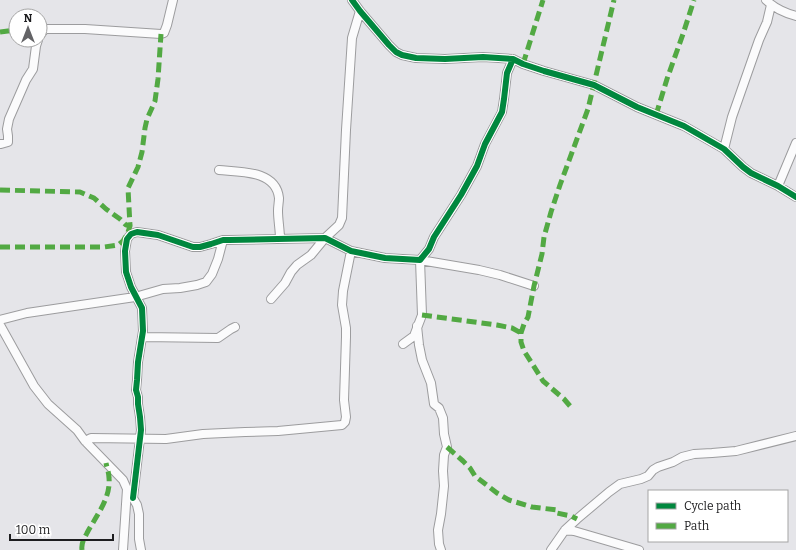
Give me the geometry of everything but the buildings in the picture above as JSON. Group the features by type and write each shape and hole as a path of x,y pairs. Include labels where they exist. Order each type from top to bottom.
{"street":[{"path":"48,29 85,29 160,34 164,33 173,0"},
{"path":"352,0 396,52 402,55 416,58 445,59 483,57 513,59 544,71 594,85 636,107 684,126 724,149 742,167 751,173 778,186 796,197"},
{"path":"724,149 732,117 759,40 767,22 769,2 788,14 796,16"},
{"path":"270,299 285,283 297,265 311,255 325,238 339,225 342,218 352,38 360,11"},
{"path":"0,144 8,142 7,129 9,119 26,80 33,69 36,48"},
{"path":"403,344 414,336 422,315 420,260 429,249 434,237 461,195 477,166 485,144 502,112 507,73 513,59"},
{"path":"778,186 796,143"},
{"path":"219,170 253,173 268,179 275,186 279,198 278,210 280,239"},
{"path":"133,498 141,430 136,390 138,362 144,331 142,308 135,297 126,272 125,252 128,239 131,234 137,232 158,235 193,247 223,240 325,238 351,251 385,258 420,260 479,270 534,286"},
{"path":"0,320 27,313 135,297 163,289 197,286 206,282 212,274 223,240"},
{"path":"85,441 91,438 166,439 203,434 278,431 342,425 345,422 346,417 344,400 346,328 342,305 343,291 351,251"},
{"path":"0,325 34,386 48,404 77,430 85,441 123,480 137,506 139,514 139,539 141,550"},
{"path":"417,326 422,360 431,383 434,404 439,408 443,418 447,447 444,455 442,514 438,530 441,550"},
{"path":"142,337 218,338 231,328 235,327"},
{"path":"551,550 565,530 608,492 620,484 648,476 658,467 666,465 682,457 694,454 712,454 736,451 796,436"},
{"path":"123,550 127,489"},
{"path":"565,530 574,531 639,550"}],"marked path":[{"path":"523,64 543,0"},
{"path":"570,406 543,381 524,351 521,342 521,333 528,317 542,254 544,237 551,212 588,109 614,0"},
{"path":"656,115 694,0"},
{"path":"0,32 8,31"},
{"path":"0,247 104,247 118,245 123,241 130,226 128,188 138,167 147,119 155,101 161,34"},
{"path":"0,190 80,192 94,198 126,225 132,227"},
{"path":"422,315 497,325 512,328 521,333"},
{"path":"447,447 470,468 475,476 497,493 509,500 532,507 557,510 557,513 577,519"},
{"path":"82,550 84,539 108,493 109,476 106,463"}],"cycle path":[{"path":"352,0 389,45 396,52 402,55 416,58 445,59 483,57 513,59 544,71 594,85 637,107 684,126 724,149 751,173 778,186 796,197"},
{"path":"133,498 141,430 136,390 138,362 143,331 142,308 131,287 126,272 125,251 127,239 131,234 137,232 158,235 193,247 200,247 223,240 325,238 351,251 385,258 420,260 429,249 434,237 461,195 477,166 485,144 502,112 507,73 513,59"}]}
